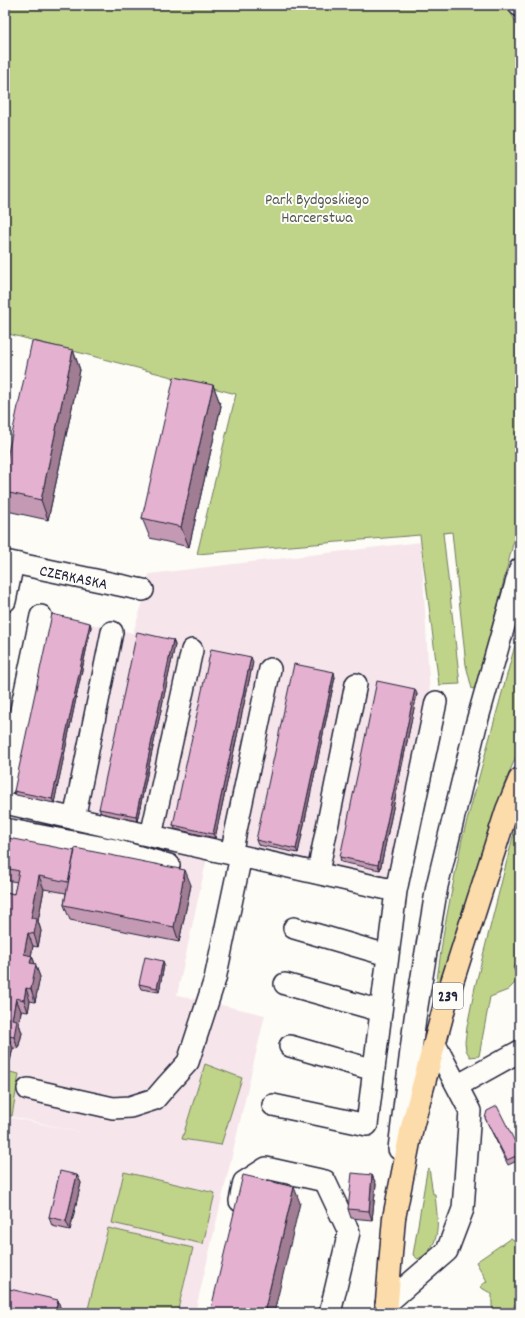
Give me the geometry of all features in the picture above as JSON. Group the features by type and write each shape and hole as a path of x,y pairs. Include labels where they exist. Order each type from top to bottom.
{"main road":[{"name":"239","path":"386,1309 394,1218 412,1128 446,1001 507,810 520,779"}],"street":[{"name":"CZERKASKA","path":"9,562 143,590"},
{"path":"5,602 9,562"},
{"path":"394,1218 400,1137 415,1018 437,886 476,725 520,569"},
{"path":"5,785 41,616"},
{"path":"74,819 112,632"},
{"path":"151,836 192,650"},
{"path":"28,1089 113,1108 130,1107 155,1099 188,1062 212,987 270,669"},
{"path":"318,872 356,684"},
{"path":"273,1105 367,1125 396,891 436,702"},
{"path":"5,803 318,872 396,891"},
{"path":"5,829 115,850 169,865"},
{"path":"294,928 388,955"},
{"path":"286,984 381,1012"},
{"path":"386,1309 447,1251 463,1209 470,1111 435,1044"},
{"path":"290,1046 374,1070"},
{"path":"457,1086 520,1051"},
{"path":"235,1220 244,1182 266,1168 325,1181 348,1232 330,1313"}],"shaded area":[{"path":"421,542 430,696 392,883 8,799 49,615 133,633 145,595 149,574"},
{"path":"5,815 207,858 177,995 265,1015 195,1313 5,1313 5,1116 88,1134 5,1115"}],"green space":[{"name":"Park Bydgoskiego Harcerstwa","path":"5,5 506,5 520,29 520,516 477,687 472,689 466,665 452,532 443,533 460,684 439,685 420,535 197,554 236,394 5,333"},
{"path":"520,627 520,747 504,785 486,840 431,1022 444,930 462,839"},
{"path":"520,809 520,969 515,971 519,979 508,990 490,997 479,1056 470,1057 466,1050 465,1042 475,987"},
{"path":"205,1064 242,1078 221,1145 182,1139"},
{"path":"5,1071 19,1074 12,1116 5,1115"},
{"path":"429,1168 433,1194 435,1194 437,1231 432,1247 418,1259 413,1255 427,1171"},
{"path":"124,1172 215,1193 203,1244 112,1223"},
{"path":"108,1228 193,1248 177,1313 87,1313"},
{"path":"511,1238 520,1245 520,1303 514,1305 514,1313 494,1313 492,1306 492,1294 480,1287 487,1281 476,1262"}],"building":[{"path":"32,341 73,350 41,500 5,492 5,467"},
{"path":"174,377 213,385 181,527 142,518"},
{"path":"52,614 90,623 52,799 14,791"},
{"path":"137,632 173,640 136,816 99,809"},
{"path":"211,649 251,657 213,834 173,825"},
{"path":"294,664 334,672 296,849 256,840"},
{"path":"377,681 415,689 378,865 340,857"},
{"path":"8,838 75,851 68,882 39,876 31,918 37,919 34,934 28,933 24,954 32,956 30,963 36,964 31,989 26,988 24,1000 16,998 12,1019 17,1020 14,1037 8,1036 5,1048 5,892 14,894 19,871 5,868 5,851"},
{"path":"75,848 185,870 174,927 64,905"},
{"path":"145,957 163,961 157,988 139,984"},
{"path":"520,963 520,980 513,967"},
{"path":"497,1106 518,1148 516,1156 507,1160 485,1118 487,1111"},
{"path":"60,1171 77,1175 66,1221 49,1217"},
{"path":"352,1173 372,1175 369,1211 348,1209"},
{"path":"243,1175 294,1187 264,1313 210,1313"},
{"path":"5,1288 58,1300 55,1313 5,1313"}]}
